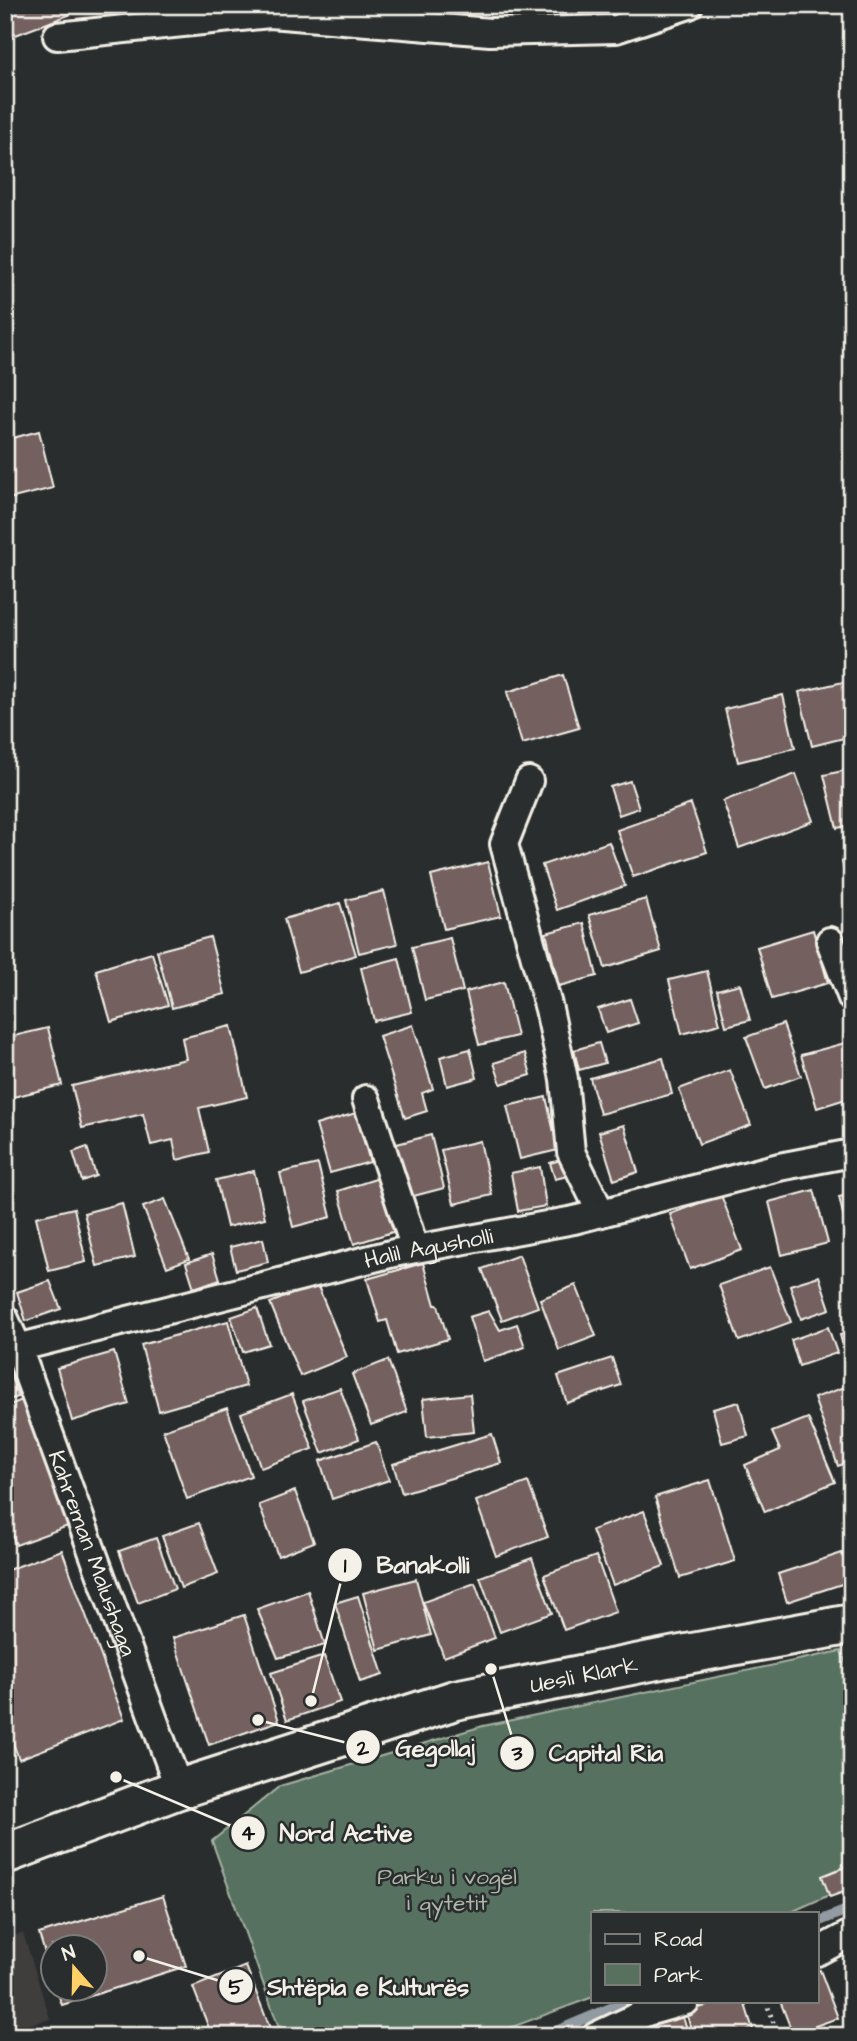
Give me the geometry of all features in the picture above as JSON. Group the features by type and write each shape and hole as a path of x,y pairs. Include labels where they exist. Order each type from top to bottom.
{"main road":[{"name":"Uesli Klark","path":"5,1854 179,1789 455,1700 852,1624"}],"street":[{"path":"57,36 270,14 490,32 616,29 689,5"},
{"path":"529,781 504,844 549,1009 564,1079 571,1152 601,1213"},
{"path":"830,941 852,998"},
{"path":"366,1099 415,1249"},
{"name":"Halil Agusholli","path":"12,1349 415,1249 601,1213 779,1167 852,1153"},
{"name":"Kahreman Malushaga","path":"5,1319 12,1349 179,1789"},
{"path":"818,1951 852,1933"},
{"path":"596,2036 647,2012 682,2002"}],"path":[{"path":"766,2002 778,2036"}],"shaded area":[{"path":"23,1933 38,1981 38,2002 45,2002 50,2019 5,2031 5,1938"}],"green space":[{"name":"Parku i vogël i qytetit","path":"841,1651 852,1677 852,1885 791,1912 591,1912 591,1998 488,2036 282,2036 212,1841 280,1786 483,1726"}],"building":[{"path":"5,5 66,5 69,15 5,39"},
{"path":"39,431 53,488 5,500 5,440"},
{"path":"563,675 579,728 522,744 507,692"},
{"path":"852,680 852,736 812,746 799,692"},
{"path":"783,695 795,748 738,762 725,709"},
{"path":"852,769 852,825 837,828 824,775"},
{"path":"796,774 813,821 739,848 723,801"},
{"path":"630,781 639,808 619,815 610,787"},
{"path":"691,804 707,852 633,877 617,830"},
{"path":"609,842 625,886 557,910 542,865"},
{"path":"852,859 852,903 842,862"},
{"path":"488,862 501,916 444,929 431,876"},
{"path":"384,891 397,944 359,953 346,900"},
{"path":"646,899 661,951 605,968 589,915"},
{"path":"340,903 356,955 299,972 284,919"},
{"path":"5,921 12,946 5,948"},
{"path":"584,923 597,976 559,986 546,933"},
{"path":"813,930 828,983 772,999 757,947"},
{"path":"210,937 225,994 172,1008 157,951"},
{"path":"450,938 463,991 425,1000 412,947"},
{"path":"152,953 168,1005 111,1022 96,970"},
{"path":"399,958 412,1012 374,1021 361,968"},
{"path":"707,971 720,1024 682,1034 669,980"},
{"path":"504,982 517,1036 479,1045 466,992"},
{"path":"740,984 750,1020 726,1026 717,990"},
{"path":"630,999 638,1023 606,1033 598,1009"},
{"path":"783,1024 801,1076 765,1089 746,1037"},
{"path":"413,1025 433,1089 422,1093 427,1111 405,1118 379,1036"},
{"path":"231,1026 247,1097 199,1108 209,1152 177,1160 173,1140 151,1145 143,1114 82,1128 72,1086 186,1059 182,1038"},
{"path":"48,1028 62,1085 9,1098 5,1084 5,1038"},
{"path":"852,1041 852,1097 817,1108 801,1055"},
{"path":"599,1043 605,1063 579,1070 574,1050"},
{"path":"470,1049 477,1078 447,1086 440,1057"},
{"path":"525,1053 531,1075 501,1084 494,1063"},
{"path":"663,1058 672,1094 600,1114 590,1078"},
{"path":"730,1070 751,1125 699,1144 679,1089"},
{"path":"546,1097 558,1150 520,1159 507,1106"},
{"path":"356,1113 370,1162 330,1173 316,1125"},
{"path":"624,1125 638,1172 614,1180 599,1132"},
{"path":"431,1135 444,1188 406,1198 393,1145"},
{"path":"480,1141 492,1195 454,1204 441,1150"},
{"path":"87,1147 96,1176 82,1181 73,1152"},
{"path":"567,1158 572,1175 555,1179 550,1163"},
{"path":"318,1164 331,1217 293,1227 280,1173"},
{"path":"540,1167 546,1206 518,1211 511,1173"},
{"path":"254,1171 265,1218 227,1227 216,1180"},
{"path":"385,1176 402,1229 354,1244 338,1191"},
{"path":"814,1190 828,1243 782,1255 769,1202"},
{"path":"852,1194 852,1248 851,1248 839,1197"},
{"path":"721,1195 742,1250 690,1269 670,1214"},
{"path":"165,1199 189,1259 167,1267 143,1207"},
{"path":"122,1203 135,1257 97,1266 84,1213"},
{"path":"74,1208 86,1262 49,1271 36,1217"},
{"path":"263,1239 268,1262 236,1270 230,1247"},
{"path":"212,1254 220,1279 194,1288 186,1263"},
{"path":"519,1255 538,1307 502,1320 482,1269"},
{"path":"423,1263 448,1339 397,1354 387,1320 380,1322 367,1279"},
{"path":"770,1267 791,1322 739,1341 719,1285"},
{"path":"819,1276 830,1309 801,1319 790,1285"},
{"path":"50,1281 61,1309 26,1321 17,1292"},
{"path":"317,1284 347,1357 300,1376 270,1303"},
{"path":"576,1285 596,1336 559,1350 540,1299"},
{"path":"257,1308 269,1344 243,1352 231,1317"},
{"path":"489,1311 500,1330 517,1324 525,1347 483,1361 469,1317"},
{"path":"228,1321 246,1386 159,1411 141,1345"},
{"path":"828,1327 837,1353 799,1366 791,1340"},
{"path":"852,1332 852,1378 840,1335"},
{"path":"114,1352 129,1404 72,1421 57,1368"},
{"path":"612,1358 621,1385 567,1403 558,1376"},
{"path":"388,1360 407,1412 371,1425 352,1374"},
{"path":"5,1361 18,1397 5,1401"},
{"path":"848,1386 852,1397 852,1461 838,1466 814,1398"},
{"path":"340,1388 359,1439 322,1453 303,1401"},
{"path":"292,1394 313,1449 261,1468 241,1413"},
{"path":"470,1394 474,1432 427,1437 423,1399"},
{"path":"22,1400 46,1467 49,1466 71,1525 16,1545 5,1516 5,1407"},
{"path":"739,1402 748,1436 722,1443 713,1409"},
{"path":"227,1408 251,1476 187,1499 163,1430"},
{"path":"808,1418 835,1482 765,1512 745,1465 780,1450 772,1432"},
{"path":"492,1434 501,1463 402,1493 393,1464"},
{"path":"376,1442 389,1480 332,1499 320,1461"},
{"path":"710,1480 735,1561 680,1578 655,1497"},
{"path":"528,1482 548,1537 496,1556 476,1501"},
{"path":"295,1491 314,1542 278,1556 259,1505"},
{"path":"644,1511 664,1566 613,1585 592,1530"},
{"path":"199,1523 218,1574 181,1588 162,1536"},
{"path":"156,1538 175,1589 138,1603 119,1551"},
{"path":"62,1550 124,1719 19,1759 5,1722 5,1571"},
{"path":"842,1553 851,1581 787,1602 778,1574"},
{"path":"596,1556 616,1612 564,1630 544,1575"},
{"path":"532,1558 552,1613 500,1632 480,1577"},
{"path":"416,1579 431,1635 378,1650 363,1593"},
{"path":"475,1583 495,1638 444,1657 423,1602"},
{"path":"308,1591 325,1645 278,1658 257,1609"},
{"path":"358,1596 383,1675 360,1682 335,1603"},
{"path":"244,1615 279,1721 209,1745 173,1638"},
{"path":"324,1656 340,1702 287,1720 271,1673"},
{"path":"852,1864 852,1889 830,1897 822,1876"},
{"path":"163,1896 186,1966 108,1991 108,1932 46,1932"},
{"path":"246,1966 273,2036 212,2036 193,1987"},
{"path":"820,1970 838,2018 793,2034 780,2002 818,2002"},
{"path":"719,2002 744,2002 755,2036 693,2036 686,2012"},
{"path":"680,2010 690,2036 646,2036 642,2025"},
{"path":"852,2027 852,2036 830,2036"}],"waterway":[{"path":"818,1922 852,1908"},
{"path":"544,2036 625,2002"}],"place":[{"name":"Capital Ria","path":"491,1669"},
{"name":"Banakolli","path":"311,1701"},
{"name":"Gegollaj","path":"258,1720"},
{"name":"Nord Active","path":"116,1777"},
{"name":"Shtëpia e Kulturës","path":"139,1956"}]}
